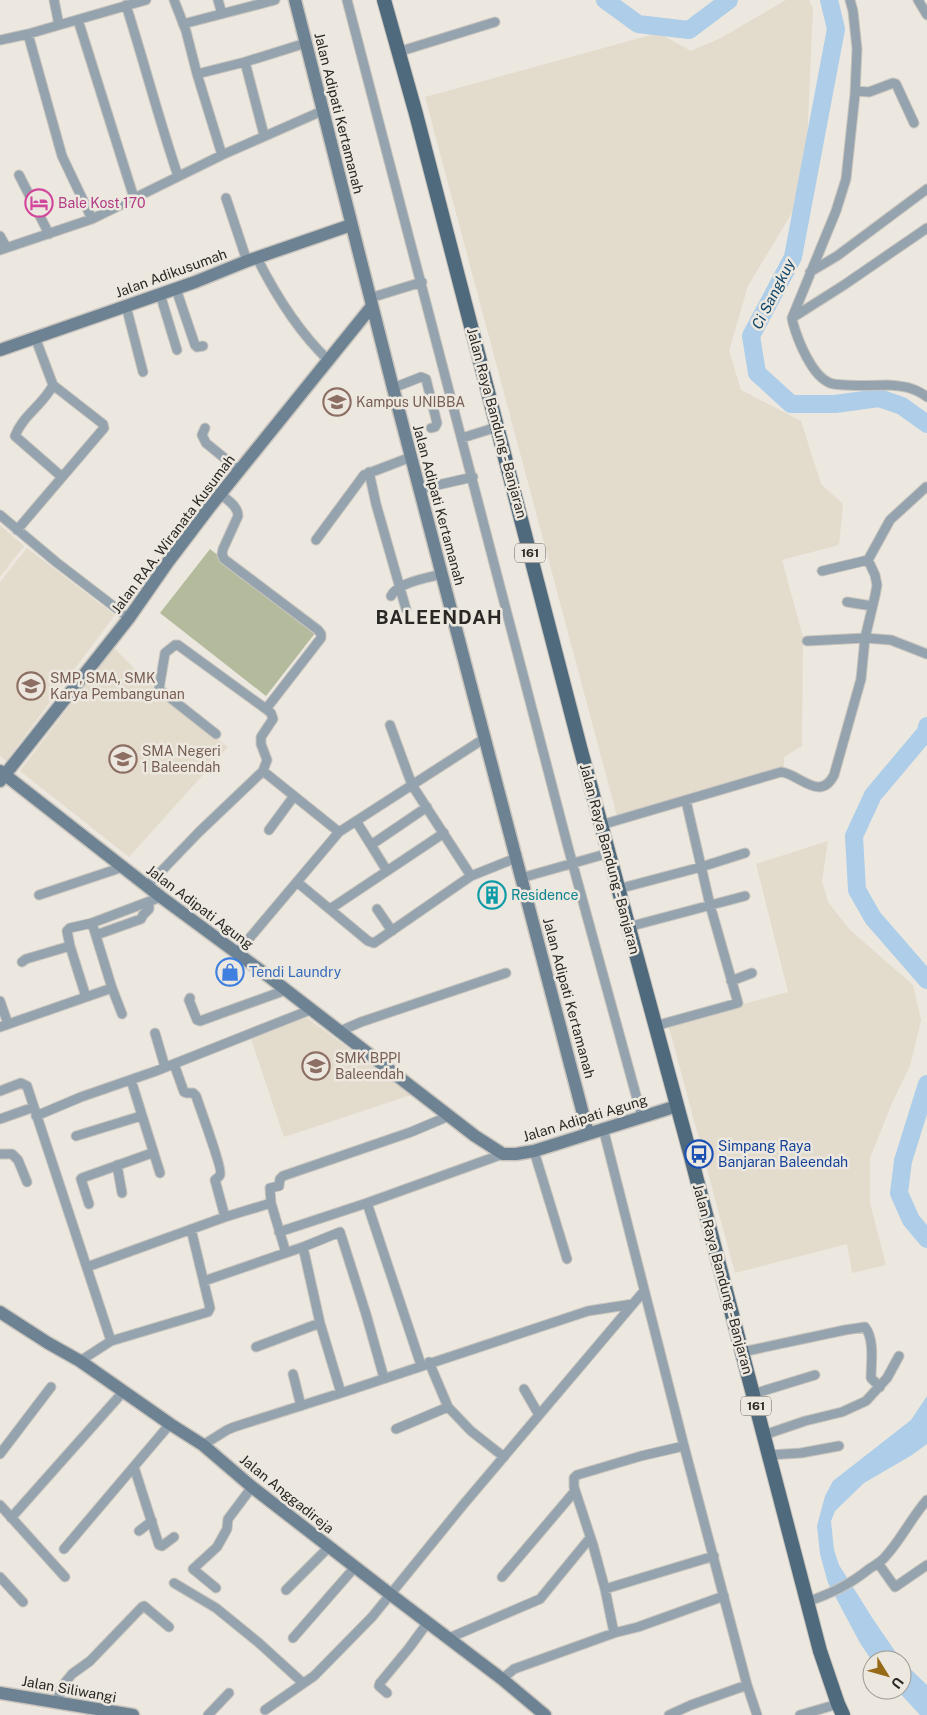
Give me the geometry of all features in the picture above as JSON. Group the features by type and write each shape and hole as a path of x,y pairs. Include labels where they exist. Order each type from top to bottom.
{"main road":[{"name":"Jalan Adipati Kertamanah","path":"295,0 393,388 588,1133"},
{"name":"Jalan Raya Bandung - Banjaran","path":"384,0 416,114 601,825 820,1651 840,1710"},
{"name":"Jalan Adikusumah","path":"0,350 176,289 351,224"},
{"name":"Jalan RAA. Wiranata Kusumah","path":"2,776 128,618 168,562 328,360 371,302"},
{"name":"Jalan Adipati Agung","path":"2,776 286,990 448,1116 502,1154 534,1151 677,1106"},
{"name":"Jalan Anggadireja","path":"0,1312 80,1361 170,1424 208,1442 252,1487 502,1679 545,1715"},
{"name":"Jalan Siliwangi","path":"0,1693 56,1702 92,1712 133,1715"}],"street":[{"path":"54,0 60,25"},
{"path":"0,40 28,34 146,0"},
{"path":"174,0 222,155"},
{"path":"218,0 222,14"},
{"path":"183,24 275,0"},
{"path":"347,0 572,862 642,1117"},
{"path":"850,0 857,49 855,91 846,179 836,211 792,318 804,353 816,371 825,380 838,384 903,386 914,388 927,397"},
{"path":"918,0 927,15"},
{"path":"126,5 178,176"},
{"path":"78,20 134,198"},
{"path":"398,52 495,22"},
{"path":"28,34 62,156 92,219"},
{"path":"197,74 245,62 306,43"},
{"path":"245,62 264,135"},
{"path":"855,91 869,92 892,83 896,84 914,123"},
{"path":"0,236 3,248 92,219 264,135 322,111"},
{"path":"20,175 49,234"},
{"path":"810,272 844,251 927,189"},
{"path":"226,198 252,260 315,347 328,360"},
{"path":"792,318 927,228"},
{"path":"371,302 421,282"},
{"path":"176,289 195,345 197,347 203,346"},
{"path":"160,294 177,350"},
{"path":"126,306 144,372"},
{"path":"17,530 104,426 53,385 35,337"},
{"path":"393,388 421,377 426,379 437,423 431,428"},
{"path":"53,385 49,393 22,424 16,436 62,477"},
{"path":"462,438 498,427"},
{"path":"204,428 202,435 206,443 239,470"},
{"path":"316,540 361,479 369,472 411,457"},
{"path":"369,472 406,609"},
{"path":"420,489 471,477"},
{"path":"822,571 868,560 890,520 926,487"},
{"path":"221,494 238,512 223,550 224,559 321,634 320,638 266,709"},
{"path":"0,516 128,618"},
{"path":"601,825 781,772 790,774 807,785 821,786 829,784 834,776 862,679 865,638 877,585 868,560"},
{"path":"391,596 393,591 399,586 442,574"},
{"path":"847,602 872,606"},
{"path":"807,641 865,638 890,640 925,654"},
{"path":"147,886 198,832 262,771 267,760 261,744 261,737 273,719 271,713 266,709 178,645 175,645 165,653 159,689 216,734"},
{"path":"390,725 412,785 471,876"},
{"path":"237,953 339,832 485,738"},
{"path":"262,771 339,832"},
{"path":"269,830 294,796"},
{"path":"655,1026 737,1004 738,1002 710,905 686,801"},
{"path":"371,846 427,807"},
{"path":"356,821 387,871"},
{"path":"330,909 444,833"},
{"path":"521,878 609,853"},
{"path":"618,889 745,853"},
{"path":"297,882 370,942 375,942 471,876 516,858"},
{"path":"39,895 123,867"},
{"path":"628,927 745,896"},
{"path":"86,997 70,946 68,930 162,897"},
{"path":"96,935 141,919 149,909 149,902"},
{"path":"377,909 392,931"},
{"path":"92,923 122,1014"},
{"path":"22,962 26,959 70,946"},
{"path":"338,1032 361,1022 506,973"},
{"path":"731,981 752,973"},
{"path":"0,1001 4,1026 112,988"},
{"path":"190,998 189,1000 197,1020 200,1021 286,990"},
{"path":"0,1119 35,1112 131,1080 310,1010"},
{"path":"154,1033 184,1092 193,1093 196,1096 221,1172 220,1176 215,1180 225,1217"},
{"path":"131,1080 152,1153 160,1173"},
{"path":"0,1091 21,1083 27,1086 111,1341"},
{"path":"76,1136 141,1116"},
{"path":"286,1253 271,1203 270,1188 279,1186 280,1178 411,1132 448,1116"},
{"path":"603,1128 747,1685 758,1715"},
{"path":"534,1151 567,1259"},
{"path":"89,1204 82,1178 152,1153"},
{"path":"0,1154 12,1154 18,1160 27,1182"},
{"path":"279,1232 367,1203 502,1154"},
{"path":"117,1165 122,1193"},
{"path":"88,1267 225,1217 271,1203"},
{"path":"367,1203 425,1364 448,1408 471,1431 504,1456"},
{"path":"80,1361 111,1341 206,1314 210,1308 191,1229"},
{"path":"204,1281 303,1247 340,1232 384,1378"},
{"path":"303,1247 320,1323 341,1393"},
{"path":"265,1710 320,1671 372,1617 644,1290"},
{"path":"208,1442 234,1427 588,1311 633,1304"},
{"path":"256,1347 320,1323"},
{"path":"742,1352 865,1327 869,1336 872,1358 871,1378 880,1387"},
{"path":"764,1435 805,1421 842,1412 863,1403 887,1378 899,1356"},
{"path":"293,1374 301,1406"},
{"path":"753,1394 815,1375"},
{"path":"0,1454 52,1387"},
{"path":"524,1389 539,1415"},
{"path":"14,1514 124,1392"},
{"path":"396,1429 448,1408"},
{"path":"64,1549 170,1424"},
{"path":"614,1633 605,1589 573,1481 577,1475 641,1456 684,1446"},
{"path":"769,1455 838,1446"},
{"path":"134,1467 159,1545 162,1546 174,1537"},
{"path":"216,1588 193,1569 217,1547 227,1529 228,1519 252,1487"},
{"path":"502,1577 575,1491"},
{"path":"807,1602 850,1584 878,1563 886,1556 913,1516 927,1500"},
{"path":"0,1505 14,1514 65,1577"},
{"path":"139,1531 152,1521"},
{"path":"449,1638 540,1599 590,1538"},
{"path":"286,1590 329,1547"},
{"path":"605,1589 714,1556"},
{"path":"878,1563 895,1587 927,1565"},
{"path":"292,1638 355,1567"},
{"path":"0,1577 23,1602"},
{"path":"174,1583 216,1608 259,1643 304,1684"},
{"path":"502,1679 514,1669 724,1596"},
{"path":"56,1702 63,1685 72,1674 90,1661 142,1607 144,1606 169,1627"},
{"path":"387,1693 379,1686 380,1682 428,1622"},
{"path":"669,1715 747,1685"},
{"path":"208,1715 228,1693"},
{"path":"800,1715 840,1710"}],"shaded area":[{"path":"786,0 809,0 813,8 805,191 748,286 729,351 741,390 801,421 821,484 843,504 839,545 782,560 803,637 802,746 784,757 784,772 618,820 425,97 658,33 691,51 721,38"},
{"path":"0,525 24,546 0,577"},
{"name":"SMP, SMA, SMK Karya Pembangunan","path":"27,548 115,615 6,761 0,756 0,582"},
{"name":"SMA Negeri 1 Baleendah","path":"114,648 162,696 228,747 129,857 20,771"},
{"path":"828,841 822,881 828,902 850,930 913,985 921,1020 910,1066 892,1103 870,1158 870,1203 886,1265 852,1273 847,1244 735,1273 668,1024 788,992 756,864"},
{"name":"SMK BPPI Baleendah","path":"303,1015 411,1095 284,1137 250,1036"}],"green space":[{"path":"210,549 316,632 266,696 160,613"}],"water":[{"path":"927,1396 927,1444 864,1483 835,1511 831,1521 834,1550 839,1565 894,1650 865,1650 828,1583 820,1554 817,1526 825,1496 833,1481 911,1420"},
{"path":"912,1671 927,1685 927,1715 920,1715 906,1700 912,1700"}],"waterway":[{"name":"Ci Sangkuy","path":"605,0 638,24 689,30 729,0"},
{"name":"Ci Sangkuy","path":"829,0 836,29 793,257 751,336 757,373 791,404 835,404 879,398 902,406 927,424"},
{"name":"Ci Sangkuy","path":"927,726 926,732 873,795 854,836 857,890 873,918 927,980"},
{"name":"Ci Sangkuy","path":"927,1084 903,1161 899,1193 911,1220 927,1239"}],"place":[{"name":"Bale Kost 170","path":"39,203"},
{"name":"Kampus UNIBBA","path":"337,402"},
{"name":"SMP, SMA, SMK Karya Pembangunan","path":"31,686"},
{"name":"SMA Negeri 1 Baleendah","path":"123,759"},
{"name":"Residence","path":"492,895"},
{"name":"Tendi Laundry","path":"230,972"},
{"name":"SMK BPPI Baleendah","path":"316,1066"},
{"name":"Simpang Raya Banjaran Baleendah","path":"699,1154"}],"district":[{"name":"BALEENDAH","path":"439,617"}]}
